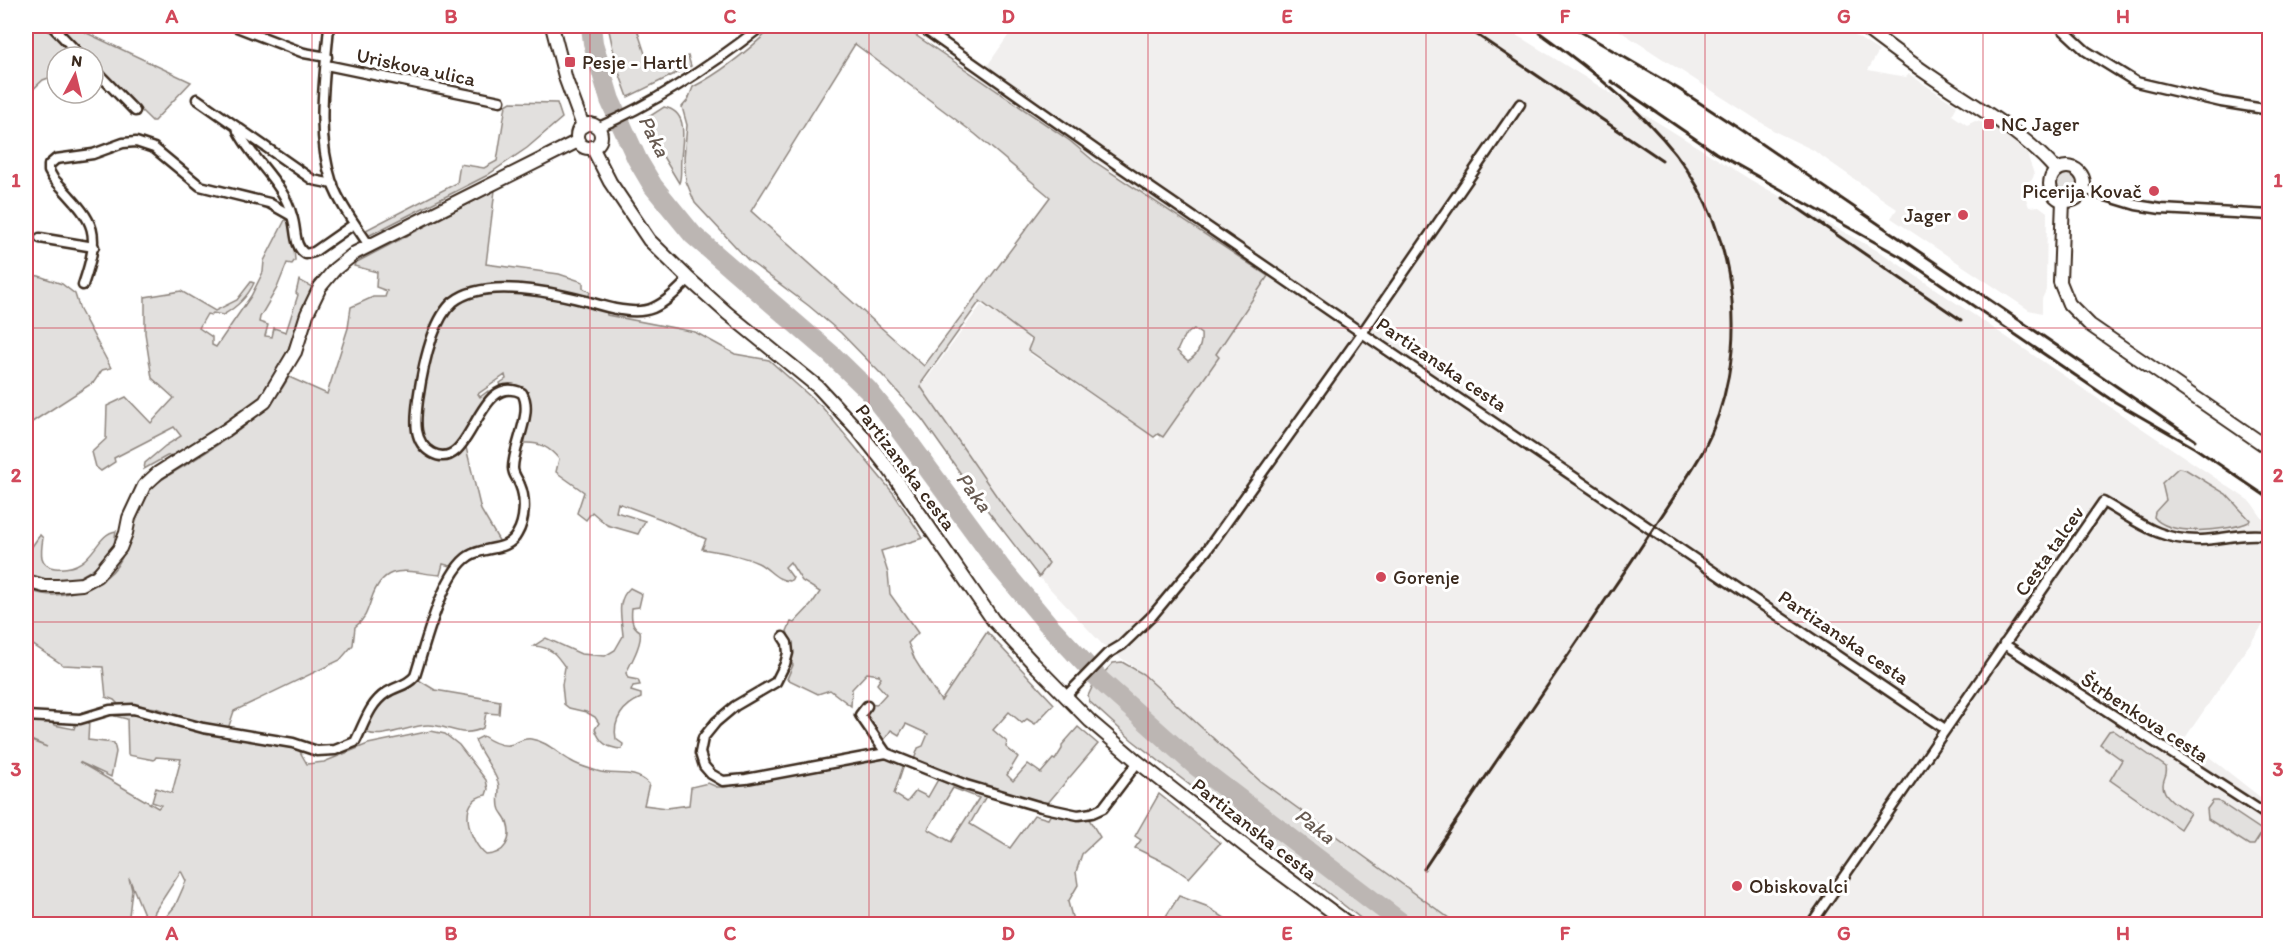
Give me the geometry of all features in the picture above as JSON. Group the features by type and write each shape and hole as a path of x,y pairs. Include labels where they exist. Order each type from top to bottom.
{"street":[{"path":"52,26 70,45"},
{"name":"Uriskova ulica","path":"234,26 326,61 500,101"},
{"path":"329,26 322,127 326,156 333,184 354,224 370,247"},
{"path":"552,26 566,80 583,126"},
{"path":"597,128 637,109 721,58 762,26"},
{"name":"Partizanska cesta","path":"920,26 1362,333 1946,729"},
{"path":"1862,26 1931,77 2018,133 2056,170"},
{"path":"2059,26 2086,51 2136,82 2221,102 2270,110"},
{"path":"105,80 135,111"},
{"path":"197,99 313,180 333,184"},
{"path":"1065,697 1105,656 1122,645 1152,616 1207,550 1362,333 1520,104"},
{"path":"590,124 597,128 600,139 592,147 584,146 578,141 578,131 583,126 590,124"},
{"path":"237,128 259,163 286,197 297,244 301,251 306,254 314,252 354,224"},
{"path":"26,581 44,586 58,586 82,584 97,576 120,548 129,518 144,486 158,473 265,402 295,352 307,314 320,287 335,269 355,253 578,141"},
{"path":"83,285 94,248 93,227 49,171 49,165 56,159 93,154 123,143 136,142 154,148 200,186 269,203 292,216"},
{"name":"Partizanska cesta","path":"592,147 610,182 650,240 689,279 818,387 857,429 888,469 993,620 1065,697 1138,762 1349,924"},
{"path":"2062,167 2076,170 2081,175 2083,189 2075,198 2063,200 2057,198 2050,188 2052,175 2062,167"},
{"path":"2083,189 2145,207 2270,215"},
{"path":"2063,200 2060,282 2069,304 2090,325 2270,449"},
{"path":"40,238 94,248"},
{"path":"26,716 80,719 110,710 133,708 203,728 293,743 317,751 335,750 355,742 364,721 378,700 386,692 412,681 416,676 440,601 459,565 467,556 512,542 520,528 522,491 513,470 527,406 522,393 511,390 501,393 486,403 461,446 451,454 436,455 427,450 418,436 416,423 422,377 433,336 446,310 453,302 471,293 502,289 539,291 618,309 638,311 653,308 689,279"},
{"name":"Cesta talcev","path":"2004,644 2103,502 2135,523 2173,537 2201,540 2253,534 2270,537"},
{"path":"783,637 788,643 788,653 776,682 735,706 716,722 703,738 700,753 704,766 711,774 723,781 886,753 966,785 1041,807 1078,815 1092,813 1103,808 1138,762"},
{"path":"1811,924 2004,644"},
{"name":"Štrbenkova cesta","path":"2004,644 2270,817"},
{"path":"867,706 860,715 886,753"}],"shaded area":[{"path":"26,26 49,26 68,45 45,45 45,79 26,96"},
{"path":"72,26 191,82 152,121 105,75 105,45 75,45 57,27"},
{"path":"608,26 636,26 647,60 657,58 661,66 688,56 691,66 628,97 617,67"},
{"path":"774,26 902,26 1070,141 1095,162 1268,276 1216,354 1219,357 1163,437 1158,434 1154,437 1028,350 1032,340 980,301 922,382 921,387 1002,504 1049,563 1039,577 978,498 922,419 886,379 841,333 748,260 695,203 686,181 684,158 687,125 682,107 688,100 693,87 746,52","holes":["855,44 975,134 1050,197 924,366 751,211","1194,329 1201,334 1201,342 1197,353 1188,361 1177,351 1184,336"]},
{"path":"1015,26 1499,26 1751,180 1885,255 2251,502 2269,528 2269,616 2185,738 2269,804 2269,924 1457,924 1299,811 1260,781 1143,674 1102,644 1039,577 1049,563 1002,504 920,388 981,305 1028,334 1030,354 1158,440 1265,276 978,79"},
{"path":"1612,26 1840,26 1879,51 1868,70 1906,77 1909,74 1957,106 1952,115 1967,125 1975,121 1987,123 2015,142 2027,154 2034,174 2033,178 2022,187 2029,207 2039,206 2047,212 2046,290 2042,299 2042,313 2029,310 1891,218 1897,209 1813,150 1776,132"},
{"path":"511,102 557,103 562,118 527,148 486,176 368,236 364,231 457,183 460,164 484,168 497,161 506,105"},
{"path":"664,107 678,115 683,128 679,183 644,120"},
{"path":"2066,170 2075,174 2079,183 2075,192 2066,196 2057,192 2053,183 2057,174"},
{"path":"495,190 486,264 559,274 583,282 583,288 590,292 589,296 542,287 498,286 457,296 430,338 414,433 432,457 465,443 481,510 501,544 454,567 443,564 440,575 407,571 390,574 382,579 365,615 355,627 353,645 340,660 234,711 228,729 195,722 157,708 118,704 106,697 103,667 63,665 26,640 26,590 50,595 65,594 94,584 112,572 125,550 140,502 156,483 252,421 274,400 289,377 327,394 348,328 351,307 373,297 385,297 387,291 376,287 377,272 354,266 355,263"},
{"path":"285,220 292,224 295,260 292,264 287,263 277,288 260,317 259,322 268,325 265,336 272,337 274,328 286,332 298,295 296,293 299,280 314,288 285,356 262,397 244,413 183,453 167,456 144,469 145,463 181,436 174,427 114,458 115,462 101,471 96,467 92,452 106,439 107,406 126,397 151,423 174,398 152,378 145,333 145,297 181,291 215,311 237,300 251,282 254,283 245,298 228,312 223,315 207,314 199,328 212,337 212,345 216,347 251,296 263,272 264,261"},
{"path":"26,274 62,284 75,294 80,310 111,368 102,370 94,382 26,426"},
{"path":"535,293 606,305 607,315 695,332 735,354 769,360 822,407 894,494 923,538 881,551 888,573 890,594 918,633 908,643 915,660 941,701 987,632 1054,704 1035,724 1027,719 1022,723 1009,712 993,730 1007,742 1006,747 1018,757 1007,775 1013,781 1028,764 1041,773 1053,759 1055,760 1062,745 1078,727 1098,744 1047,804 987,789 914,760 918,748 923,746 928,734 906,724 899,735 891,730 883,742 864,714 871,704 876,705 886,694 877,684 881,678 879,675 867,673 852,689 851,706 830,690 818,694 787,679 793,665 787,631 791,622 794,623 820,592 802,581 790,562 785,567 793,578 790,581 780,579 762,565 751,560 702,549 706,539 618,503 616,512 645,521 638,534 607,525 592,512 586,520 577,513 584,492 556,472 559,459 543,446 524,443 520,440 530,403 527,393 519,388 502,388 500,383 506,379 505,375 478,394 480,397 488,391 491,395 458,443 443,454 427,447 419,430 419,402 427,364 441,328 448,314 460,300 476,294"},
{"path":"2178,468 2185,469 2226,494 2250,520 2249,522 2214,530 2185,530 2162,523 2154,517 2155,512 2166,500 2162,483"},
{"path":"116,531 111,552 82,575 58,583 26,577 26,555 40,535 43,538 43,561 50,567 68,568 86,559 103,539"},
{"path":"630,588 642,594 639,607 632,608 632,621 640,631 640,641 626,673 628,678 638,680 640,685 633,686 631,691 641,694 641,698 629,705 618,720 615,732 616,739 623,744 622,749 608,746 599,738 595,729 599,723 595,717 564,704 562,685 565,667 552,652 534,646 546,638 581,654 605,656 615,650 623,636 622,599"},
{"path":"1122,662 1143,674 1260,781 1457,924 1409,924 1177,745 1102,675 1113,663"},
{"path":"417,679 435,690 500,701 499,714 486,713 483,728 475,731 462,732 428,725 389,733 368,733 370,716 382,700 391,692 408,686"},
{"path":"1095,681 1170,750 1395,924 1368,924 1132,740 1090,702 1088,696"},
{"path":"117,712 277,742 299,750 307,764 324,762 368,744 431,731 445,734 459,745 486,780 488,789 486,795 477,798 471,804 468,822 475,841 486,855 503,849 508,840 509,829 499,807 498,782 475,740 483,736 501,745 513,744 526,739 537,740 584,767 604,773 637,776 649,784 644,805 667,808 689,805 691,787 708,783 717,787 725,787 881,757 894,758 904,764 894,794 907,802 916,791 928,797 940,776 986,796 970,824 1010,848 1034,815 1048,819 1052,812 1089,819 1100,837 1082,854 1076,872 1078,885 1068,902 1074,924 160,924 175,906 186,881 181,871 155,911 153,919 157,924 148,924 129,878 132,890 128,924 26,924 26,739 47,747 26,738 26,718 49,721 54,725 74,729 76,723 89,721 88,740 114,743 116,752 111,777 79,762 158,808 161,805 152,802 156,788 172,793 181,759 156,757 154,760 128,755 127,719 115,716","holes":["953,788 979,798 951,842 928,829"]},
{"path":"2113,730 2166,767 2163,785 2166,794 2173,802 2190,813 2180,829 2110,780 2122,760 2100,744 2109,731"},
{"path":"1159,794 1220,843 1189,878 1170,865 1135,848 1141,840 1135,836"},
{"path":"2213,801 2218,801 2263,831 2254,845 2249,845 2208,819 2207,809"},
{"path":"1179,896 1206,906 1234,924 1161,924"}],"waterway":[{"name":"Paka","path":"591,26 593,43 610,100 637,159 653,186 693,235 832,355 868,390 1001,568 1047,623 1101,681 1195,765 1403,924"}],"railway":[{"path":"1464,26 1662,160"},
{"path":"1571,26 1677,88 1738,128 2195,440"},
{"path":"1424,869 1697,462 1719,415 1728,376 1733,337 1732,298 1725,259 1714,221 1697,186 1675,153 1629,104 1540,33"},
{"path":"1611,81 1716,153 1903,258 2110,399 2195,448 2270,499"},
{"path":"1783,198 1961,320"}],"place":[{"name":"Pesje - Hartl","path":"570,62"},
{"name":"NC Jager","path":"1989,124"},
{"name":"Picerija Kovač","path":"2154,191"},
{"name":"Jager","path":"1963,215"},
{"name":"Gorenje","path":"1381,577"},
{"name":"Obiskovalci","path":"1737,886"}]}
